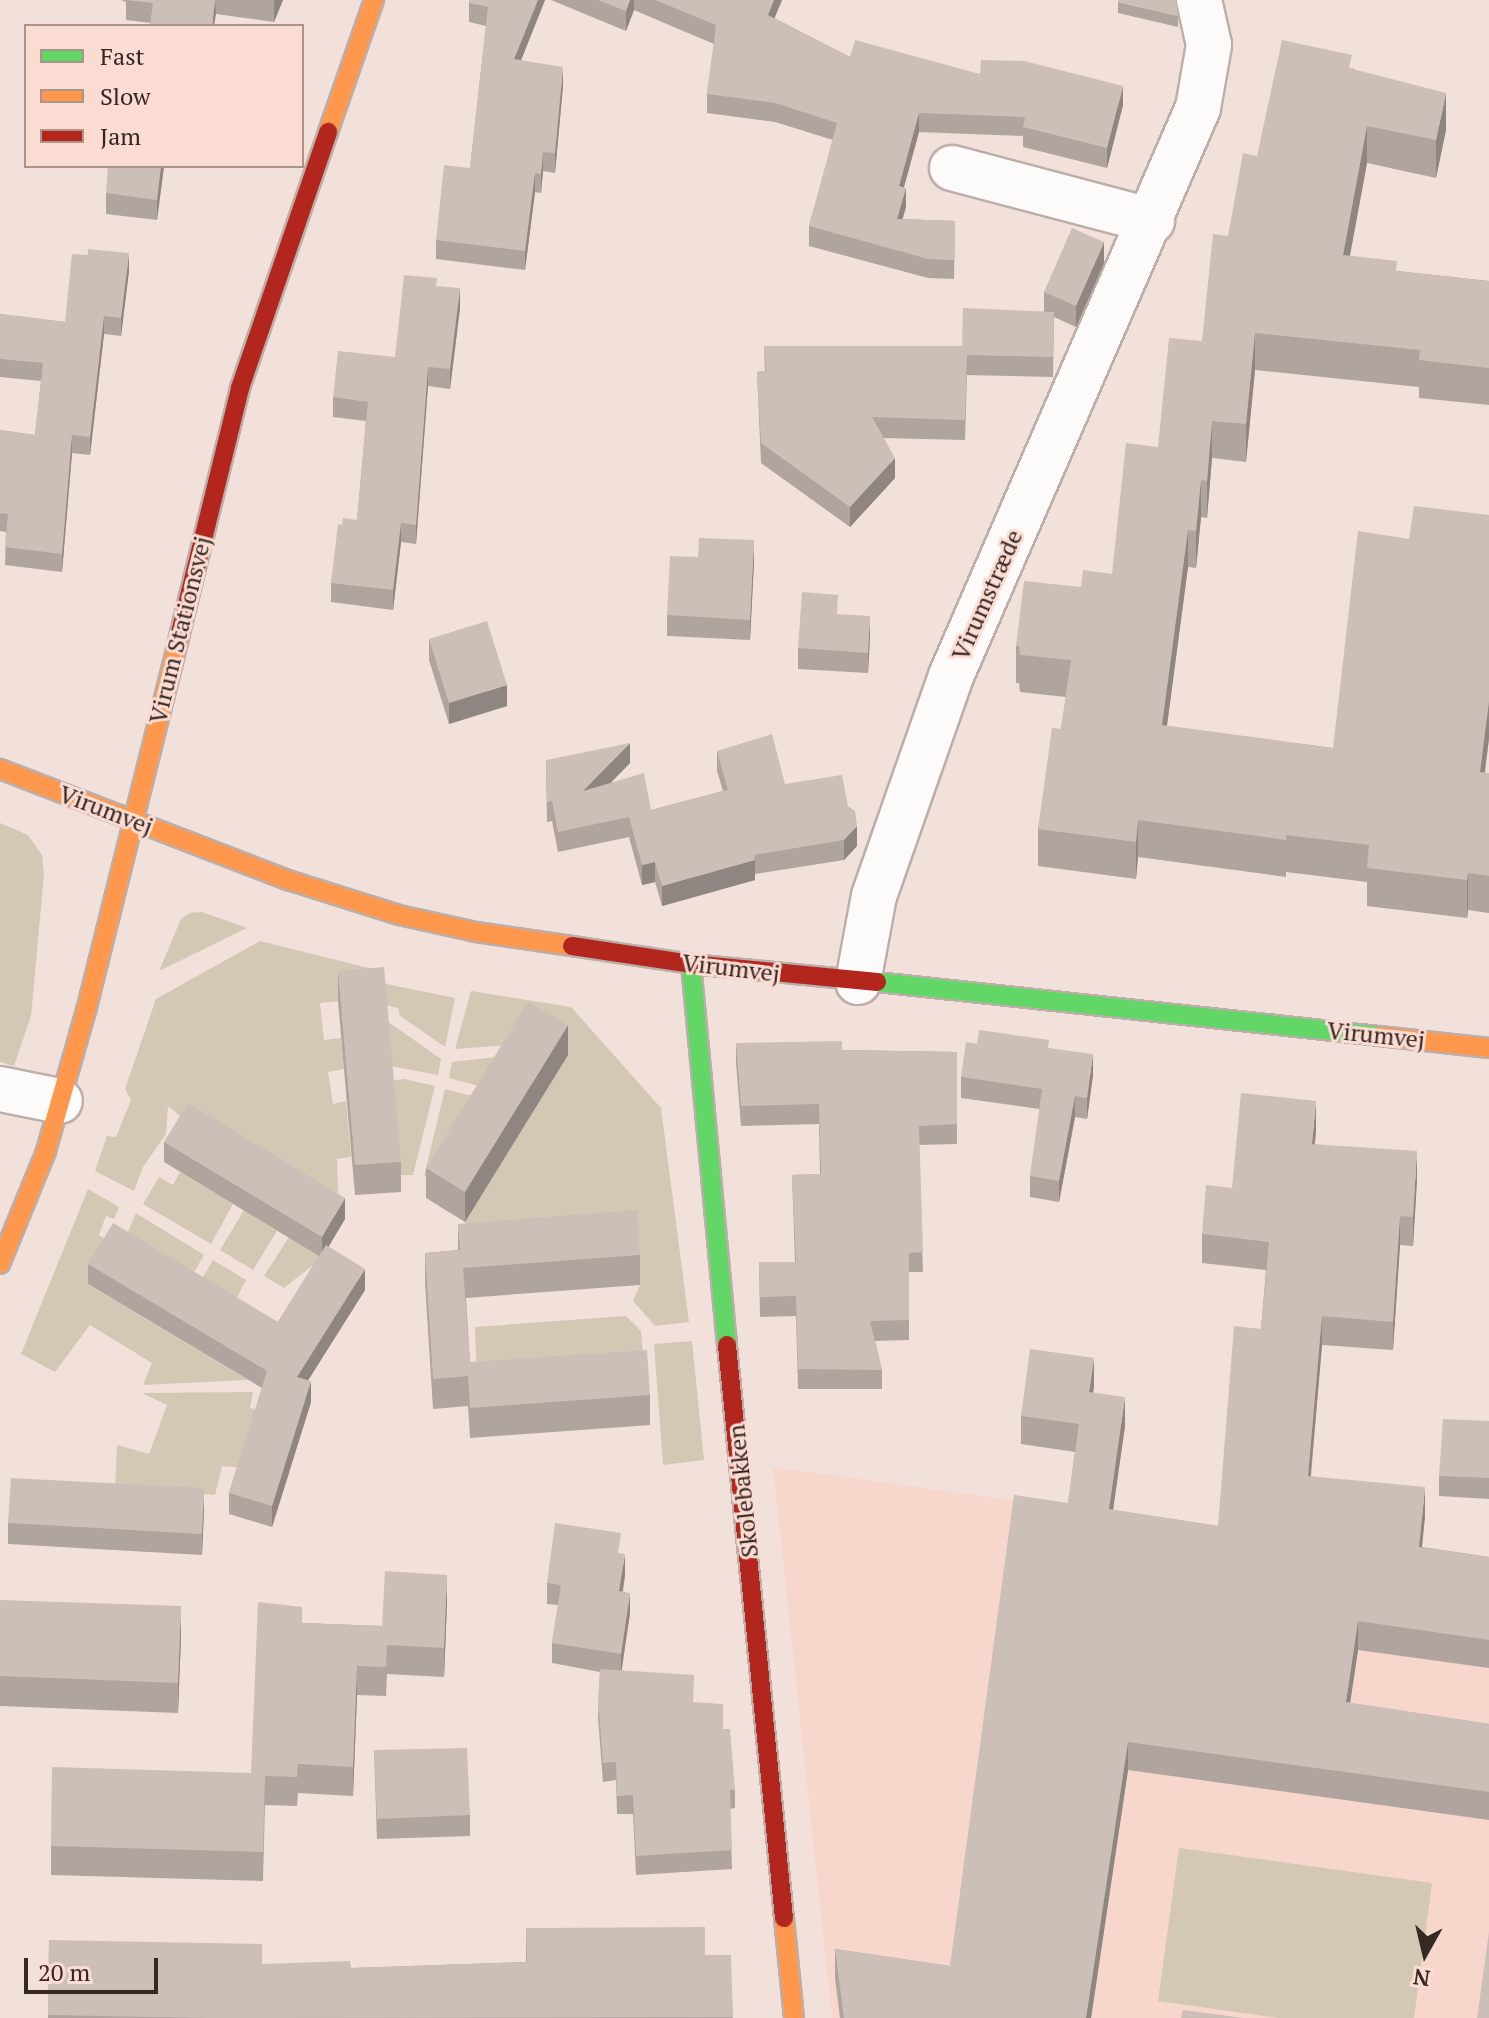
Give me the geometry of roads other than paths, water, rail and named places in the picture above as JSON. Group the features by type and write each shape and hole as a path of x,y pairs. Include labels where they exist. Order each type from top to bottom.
{"street":[{"name":"Virum Stationsvej","path":"0,1264 46,1151 60,1101 134,821 240,388 374,0"},
{"name":"Virumstræde","path":"858,982 874,896 951,676 1152,221 1198,108 1209,45 1199,0"},
{"path":"952,168 1152,221"},
{"name":"Virumvej","path":"0,769 288,880 399,915 476,932 691,964 1125,1007 1489,1048"},
{"name":"Skolebakken","path":"691,964 693,1010 794,2018"},
{"path":"0,1089 60,1101"}]}
